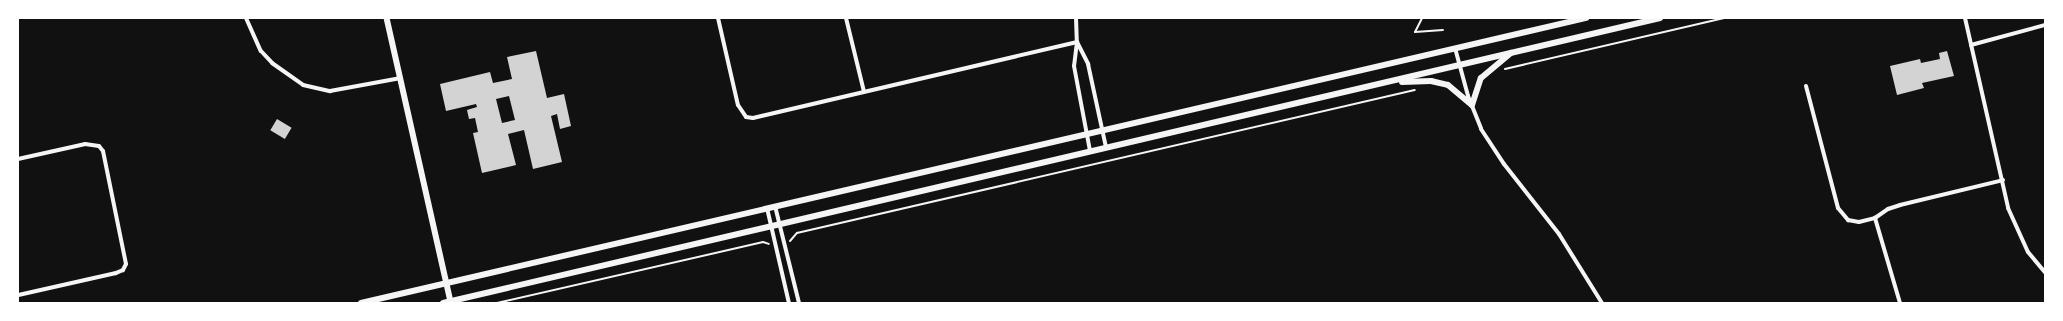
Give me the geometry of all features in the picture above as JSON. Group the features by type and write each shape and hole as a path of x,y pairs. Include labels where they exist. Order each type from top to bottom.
{"main road":[{"path":"362,303 1085,133 1586,18"},
{"path":"443,303 771,224 1106,148 1660,18"},
{"path":"1390,82 1430,81 1441,83 1448,85 1472,105 1481,78 1512,52"}],"street":[{"path":"246,18 261,51 272,63 303,85 330,91 401,78"},
{"path":"387,18 451,301"},
{"path":"718,18 738,105 746,117 753,118 1077,42"},
{"path":"846,18 864,92"},
{"path":"1076,18 1077,42 1074,66 1085,133 1090,151"},
{"path":"1965,18 2003,180 2008,208 2017,233 2028,252 2045,272"},
{"path":"1971,45 2045,25"},
{"path":"1077,42 1088,64 1106,148"},
{"path":"1455,48 1472,105 1481,129 1504,164 1558,234 1602,303"},
{"path":"1806,86 1838,208 1848,220 1859,222 1875,218 1888,209 1900,205 2003,180"},
{"path":"18,159 85,144 99,146 103,151 126,264 123,270 116,273 18,295"},
{"path":"775,206 798,303"},
{"path":"767,208 790,303"},
{"path":"1875,218 1900,303"}],"path":[{"path":"1422,18 1415,32 1443,30"},
{"path":"1503,69 1724,18"},
{"path":"790,241 797,233 1419,89"},
{"path":"498,303 763,242 770,246"}],"building":[{"path":"536,51 547,98 564,94 571,126 560,129 557,114 551,116 562,162 533,169 524,130 508,134 516,165 482,173 473,133 478,132 475,118 469,119 467,110 477,107 476,104 446,111 440,84 490,72 493,83 512,79 507,57","holes":["509,96 515,120 502,123 496,99"]},
{"path":"1947,51 1954,76 1922,83 1924,88 1897,95 1890,66 1920,59 1921,63 1940,59 1939,53"},
{"path":"277,119 292,128 285,139 270,130"}]}
